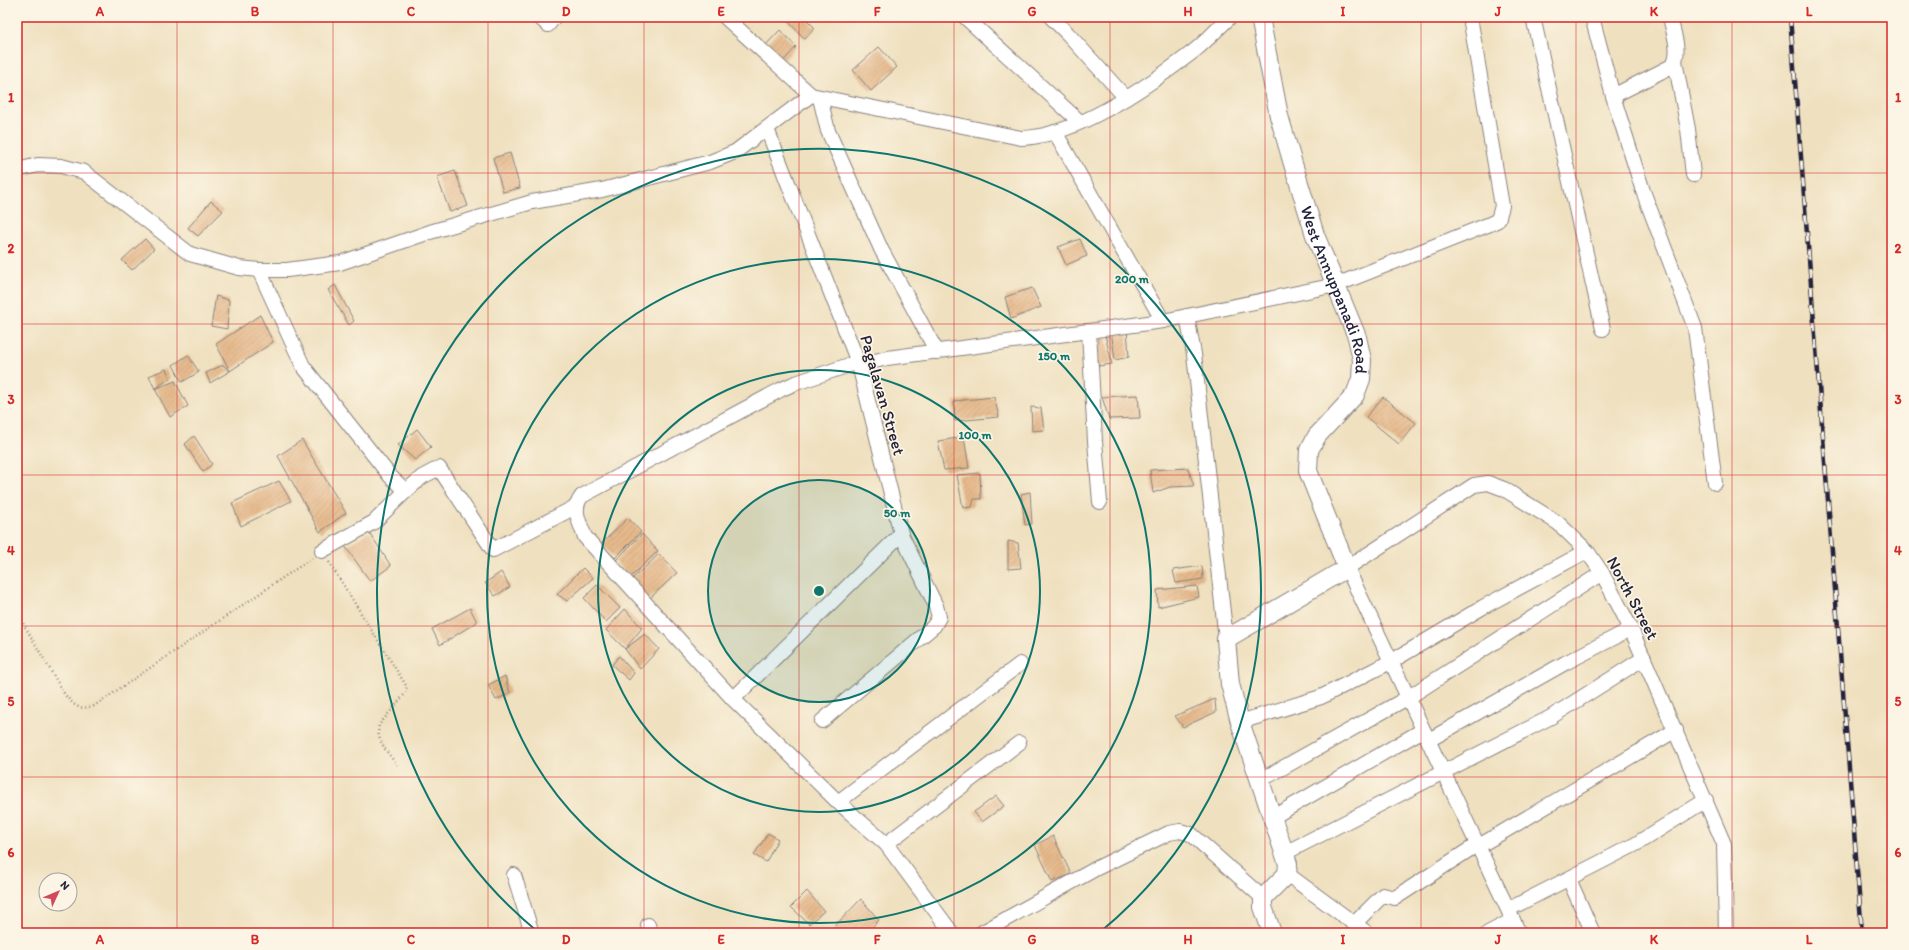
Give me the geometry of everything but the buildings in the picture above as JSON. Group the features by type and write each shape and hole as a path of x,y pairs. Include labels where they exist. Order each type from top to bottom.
{"street":[{"path":"539,17 548,25 554,17"},
{"path":"725,17 816,96 1021,138 1037,137 1055,132 1113,108 1195,50 1230,17"},
{"path":"965,17 1080,122"},
{"path":"1051,17 1126,98"},
{"name":"West Annuppanadi Road","path":"1260,17 1281,122 1315,235 1357,337 1362,360 1361,379 1355,395 1317,436 1309,450 1308,471 1347,568"},
{"path":"952,933 886,844 838,802 733,699 585,537 576,510 578,501 582,496 780,390 793,384 858,363 1163,321 1336,284 1498,220 1502,206 1470,17"},
{"path":"1533,17 1603,328"},
{"path":"1592,17 1613,96 1643,191 1695,328 1715,483"},
{"path":"1670,17 1677,53 1676,61 1688,129 1693,175"},
{"path":"1613,96 1672,66 1676,61"},
{"path":"17,170 38,166 61,166 84,172 190,254 239,268 286,270 340,263 430,232 532,202 602,190 710,162 735,152 816,96"},
{"path":"816,96 828,131 865,210 881,249 937,352"},
{"name":"Pagalavan Street","path":"767,129 858,363 901,534 936,606 939,616 934,626 822,721"},
{"path":"1055,132 1163,321"},
{"path":"259,270 303,366 390,476 406,491"},
{"path":"1187,316 1195,361 1230,684 1240,722 1259,781 1273,817 1288,864 1287,874 1263,898 1263,907 1272,933"},
{"path":"1089,331 1100,502"},
{"path":"322,551 374,522 422,477 439,468 493,550 577,506"},
{"name":"North Street","path":"1347,568 1474,485 1488,483 1504,489 1558,523 1587,551 1602,573 1631,629 1706,800 1724,844 1726,933"},
{"path":"733,699 901,534"},
{"path":"1240,722 1321,697 1392,661 1483,607 1587,551"},
{"path":"1226,639 1347,568 1479,845 1519,933"},
{"path":"1259,781 1409,697 1602,573"},
{"path":"1273,817 1426,735 1631,629"},
{"path":"1285,852 1551,717 1644,658"},
{"path":"838,802 1020,664"},
{"path":"1355,923 1383,895 1395,898 1479,845 1676,730"},
{"path":"886,844 1019,743"},
{"path":"1488,933 1511,914 1569,879 1636,844 1706,800"},
{"path":"981,933 1097,868 1169,833 1180,831 1190,834 1263,898"},
{"path":"1287,874 1367,933"},
{"path":"514,875 532,933"},
{"path":"1569,879 1593,933"}],"path":[{"path":"17,613 65,695 74,706 83,709 94,706 322,551 407,687 404,695 379,725 377,731 380,742 397,765"}],"railway":[{"path":"1790,17 1862,933"}]}
